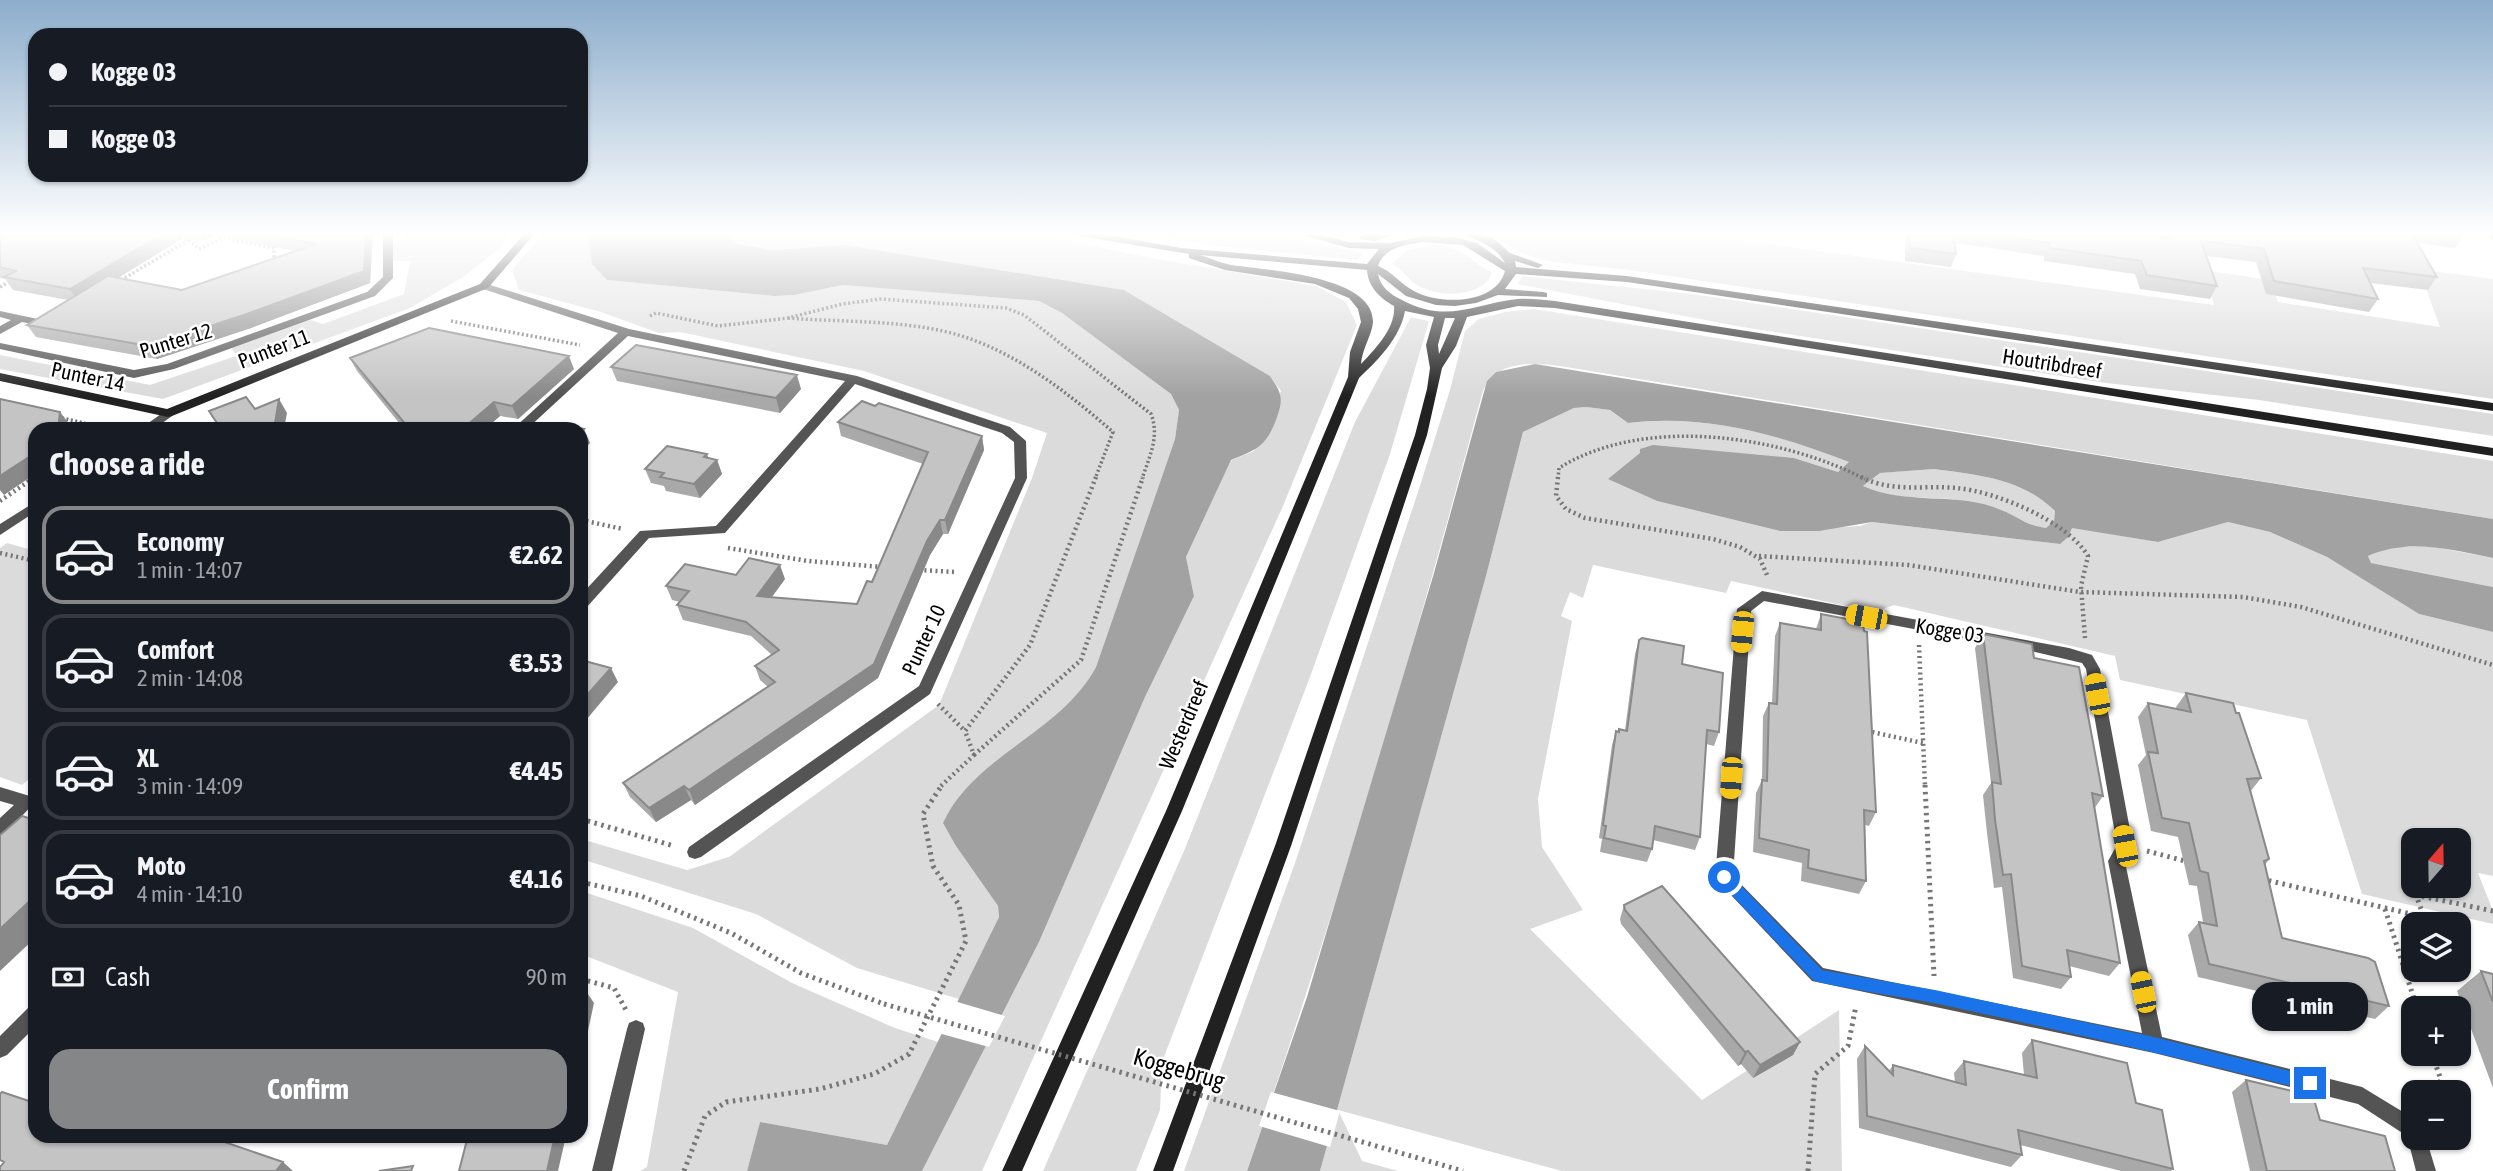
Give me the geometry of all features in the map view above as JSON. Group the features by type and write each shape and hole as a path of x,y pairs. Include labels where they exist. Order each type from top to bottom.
{"main road":[{"name":"Punter 11","path":"168,414 482,287"},
{"path":"1331,287 1353,296 1363,308 1367,322 1356,352 1354,377"},
{"path":"1377,287 1399,303"},
{"path":"1400,287 1415,296 1456,303 1478,300 1502,287"},
{"name":"Houtribdreef","path":"1680,287 2493,407"},
{"name":"Houtribdreef","path":"1496,292 1548,296 1605,312"},
{"name":"Houtribdreef","path":"1399,303 1440,314 1464,314 1500,304 1528,302 1605,312 2493,452"},
{"name":"Westerdreef","path":"1012,1171 1179,799 1354,377 1377,356 1399,317 1399,303"},
{"path":"1436,368 1433,345 1440,314 1456,303"},
{"path":"1163,1171 1283,846 1421,435 1436,368 1450,346 1459,320 1464,314"},
{"name":"Punter 14","path":"0,377 168,414"}],"street":[{"name":"Punter 12","path":"0,346 134,374 170,367 371,293 378,287"},
{"name":"Punter 10","path":"486,287 626,332 853,379 1006,430 1020,441 1021,478 925,690 695,852"},
{"path":"0,314 48,324"},
{"path":"0,331 21,318"},
{"path":"527,422 626,332"},
{"path":"588,596 645,534 720,530 853,379"},
{"path":"156,422 168,414"},
{"path":"0,531 28,511"},
{"path":"1762,596 1744,609 1724,877 1818,975 2154,1044 2362,1096 2401,1121"},
{"name":"Kogge 03","path":"1762,596 1918,627 1947,629 2042,647 2087,659"},
{"path":"2087,659 2093,669 2125,846 2116,861 2154,1044"},
{"path":"0,794 27,802 0,828"},
{"path":"0,1049 28,1021"},
{"path":"602,1171 636,1029"},
{"path":"2420,1150 2426,1171"}],"path":[{"path":"424,310 434,318 606,350"},
{"path":"788,318 944,331 988,345 1090,410 1112,432 1030,645 965,731"},
{"path":"57,417 80,422"},
{"path":"2087,659 2080,593 2082,571 2088,556 2076,540 2003,497 1954,487 1901,490 1793,451 1721,439 1653,438 1604,445 1572,457 1559,468 1556,496 1565,508 1577,515 1666,533 1718,539 1758,555 1908,565 2080,593 2243,597 2301,607 2493,664"},
{"path":"1,499 28,482"},
{"path":"588,522 645,534"},
{"path":"727,548 808,561 886,567"},
{"path":"0,553 28,559"},
{"path":"1758,555 1766,564 1767,574 1762,596"},
{"path":"912,569 977,574"},
{"path":"1918,627 1935,997"},
{"path":"684,1171 705,1116 726,1102 820,1089 874,1074 909,1054 966,941 959,905 933,866 923,814 940,786 974,755 965,731 925,690"},
{"path":"1857,729 1923,743"},
{"path":"588,822 695,852"},
{"path":"2125,846 2203,865"},
{"path":"2255,877 2424,918 2416,895 2493,911"},
{"name":"Koggebrug","path":"588,884 641,896 731,933 801,972 884,1004 1464,1171"},
{"path":"2385,908 2413,996"},
{"path":"588,981 614,988 636,1029"},
{"path":"1808,1171 1815,1074 1848,1046 1861,985"}],"shaded area":[{"path":"405,287 447,287 410,308 163,399 0,369 0,355 150,385 236,356 232,348 310,320 323,324 404,294"},
{"path":"518,287 676,287 774,296 835,287 863,287 1039,301 1062,313 1171,394 1179,410 1175,439 1096,667 1088,682 956,846 998,906 999,917 959,999 857,968 756,914 588,861 588,841 687,870 729,857 939,705 1032,478 1047,433 864,371 680,332 659,333 601,312 519,290"},
{"path":"676,287 835,287 774,296"},
{"path":"863,287 1103,287 1124,290 1270,376 1281,400 1277,417 1270,434 1261,445 1231,460 1186,557 1194,596 1145,697 1039,942 922,1171 747,1171 760,1122 887,1145 999,917 998,906 943,823 957,799 975,779 1062,710 1081,690 1096,667 1175,439 1179,410 1171,394 1062,313 1039,301"},
{"path":"1103,287 1317,287 1346,302 1357,325 1283,506 982,1171 922,1171 1039,942 1145,697 1194,596 1186,557 1228,465 1232,460 1254,451 1281,391 1270,376 1124,290"},
{"path":"1421,287 1480,287 1459,293"},
{"path":"1532,287 1623,287 1692,294 2493,414 2493,436 2259,400 2106,383 1742,327"},
{"path":"1741,287 2079,287 2214,305 2209,287 2272,287 2278,302 2440,327 2425,287 2493,287 2493,399"},
{"path":"1534,309 2493,461 2493,519 1570,368 1526,364 1499,372 1489,381 1482,394 1371,785 1247,1171 1184,1171 1295,863 1419,489 1465,331 1479,319 1505,312"},
{"path":"1411,317 1429,321 1390,454 1310,677 1162,1062 1160,1110 1136,1171 1043,1171 1184,851 1355,422"},
{"path":"1535,364 2493,519 2493,558 2430,547 2399,548 2368,556 2371,563 2493,587 2493,632 2419,614 2327,557 2270,532 2228,522 2158,542 2072,528 2068,537 2060,544 1872,522 1819,531 1780,531 1657,501 1608,479 1640,453 1640,449 1653,445 1794,458 1838,472 1849,462 1795,443 1740,429 1685,421 1628,423 1610,410 1574,408 1523,432 1486,576 1320,1171 1247,1171 1307,997 1434,573 1487,381 1496,372","holes":["1934,469 1983,476 2028,491 2055,511 2054,521 2046,528 2038,527 1984,504 1897,496 1863,486 1880,473"]},
{"path":"1586,407 1610,410 1628,423 1685,421 1741,429 1796,443 1850,462 1838,472 1794,458 1641,453 1609,479 1657,501 1780,531 1860,526 1872,522 2059,544 2071,527 2158,542 2228,522 2270,532 2327,557 2419,614 2493,632 2493,876 2478,873 2493,911 2493,924 2471,919 2471,912 2441,912 2362,894 2307,720 2120,680 2115,656 1894,605 1874,612 1731,581 1726,593 1593,565 1583,598 1570,592 1561,616 1572,621 1538,799 1542,847 1583,910 1530,929 1702,1100 1839,1010 1842,1171 1562,1171 1338,1110 1362,1161 1398,1171 1320,1171 1486,576 1523,432 1574,408"},
{"path":"1934,469 1983,476 2028,491 2055,511 2054,521 2046,528 2028,525 2001,510 1952,499 1888,496 1863,486 1880,473"},
{"path":"7,543 28,549 28,780 22,785 0,777 0,548"},
{"path":"2388,547 2435,547 2493,558 2493,587 2371,563 2368,556"},
{"path":"588,893 693,928 792,983 895,1028 938,1042 887,1145 760,1122 747,1171 640,1171 647,1167 678,992 588,957"}],"pier":[{"path":"954,1001 1005,1016 989,1047 938,1033"},
{"path":"1271,1092 1340,1111 1330,1147 1259,1126"}],"building":[{"path":"90,287 164,287 182,290 192,287 321,287 149,346 27,325"},
{"path":"2307,287 2372,287 2378,299"},
{"path":"429,328 569,356 512,406 494,402 471,422 404,422 350,358"},
{"path":"636,345 797,375 776,398 611,367"},
{"path":"246,397 255,409 279,399 275,422 216,422 209,411"},
{"path":"0,399 60,412 59,422 28,422 28,458 0,476"},
{"path":"862,401 875,406 879,403 982,436 945,520 940,520 927,541 874,664 689,790 684,786 649,808 623,783 775,682 755,666 779,650 746,622 677,605 689,591 666,586 685,564 736,575 749,558 780,565 757,596 857,604 867,581 872,582 928,452 838,422"},
{"path":"667,446 707,454 704,457 717,460 694,484 660,477 664,473 645,469"},
{"path":"1821,614 1863,622 1864,631 1867,632 1876,812 1864,810 1866,881 1808,868 1809,850 1759,838 1762,780 1767,781 1769,703 1777,704 1780,623 1821,630"},
{"path":"1983,634 2032,644 2034,658 2079,667 2103,796 2092,793 2120,963 2067,950 2071,977 2022,966 2011,874 2003,875 1995,820 1992,782 2001,784"},
{"path":"1642,638 1684,646 1682,664 1723,673 1719,732 1707,730 1700,837 1655,826 1652,849 1604,838 1606,826 1603,825 1616,731 1627,731 1639,640"},
{"path":"588,662 611,668 588,694"},
{"path":"2186,693 2233,703 2236,713 2239,713 2261,778 2247,779 2269,859 2264,861 2282,938 2368,958 2375,962 2389,1006 2209,964 2199,922 2217,926 2208,873 2200,871 2189,823 2162,818 2148,752 2158,753 2148,703 2191,712"},
{"path":"22,816 28,818 28,903 0,929 0,835"},
{"path":"1662,886 1800,1042 1760,1065 1748,1051 1745,1052 1625,910 1624,905"},
{"path":"2481,971 2493,974 2493,1002"},
{"path":"2032,1040 2127,1063 2136,1103 2162,1110 2173,1169 2018,1130 2022,1155 1867,1116 1865,1046 1893,1075 1893,1065 1966,1085 1964,1061 2037,1078"},
{"path":"2246,1080 2313,1096 2320,1120 2385,1136 2395,1171 2267,1171"},
{"path":"2,1092 28,1101 28,1143 227,1143 283,1162 276,1171 0,1171 4,1162 0,1160"},
{"path":"466,1143 553,1143 547,1171 459,1171"},
{"path":"413,1166 411,1171 379,1171"}],"route":[{"path":"1724,877 1818,975 2154,1044 2310,1083"}]}
